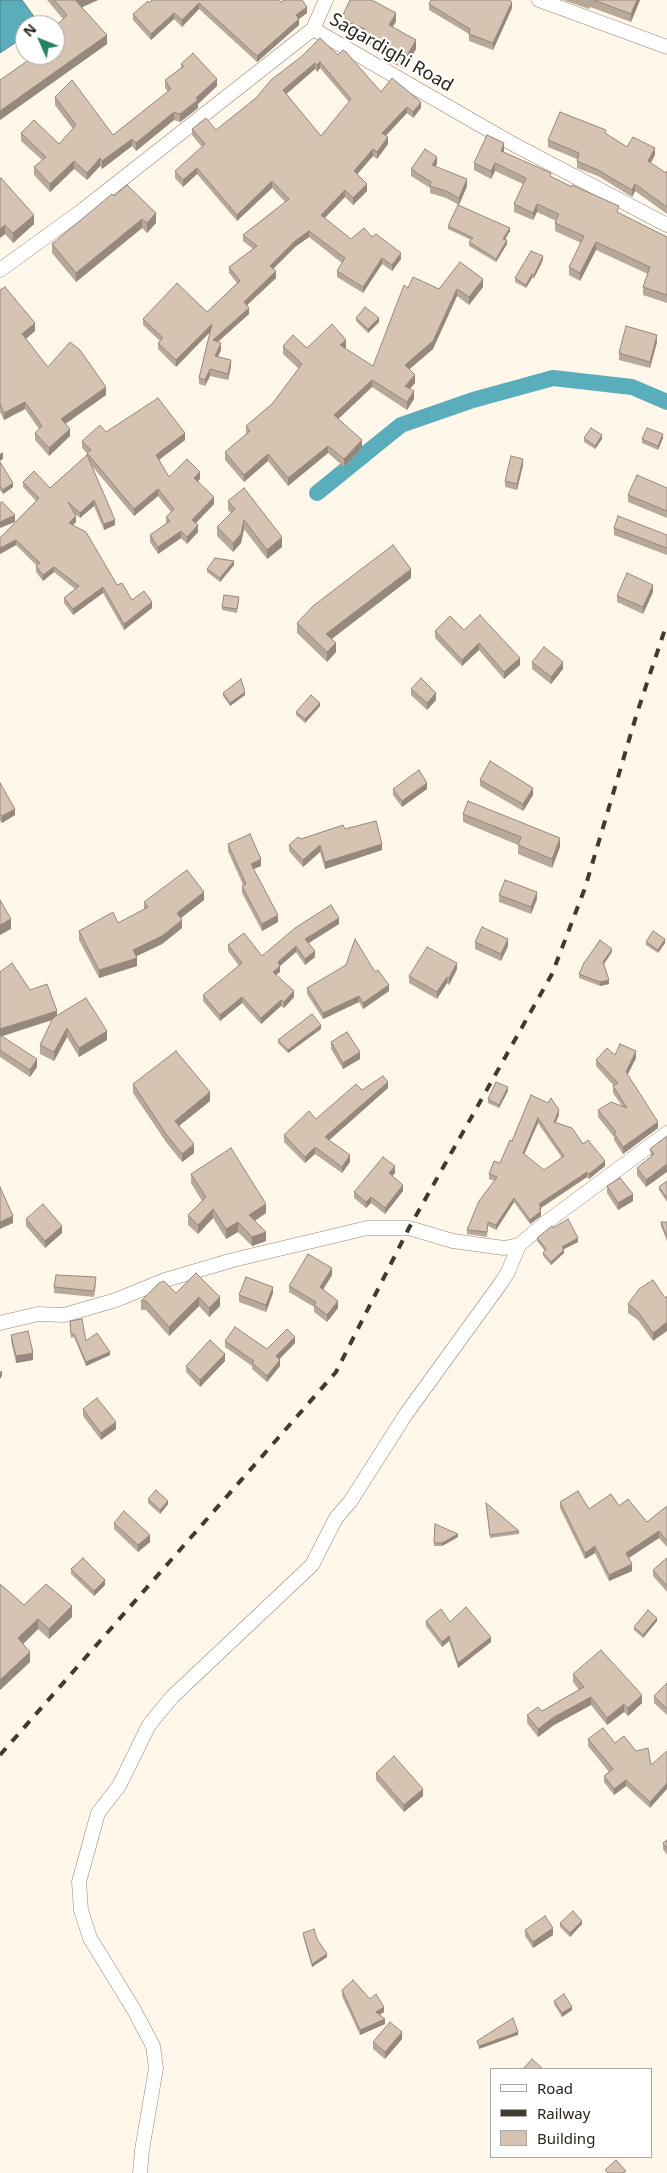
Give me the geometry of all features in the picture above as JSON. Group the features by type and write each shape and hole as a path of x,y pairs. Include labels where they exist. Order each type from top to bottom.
{"street":[{"path":"313,29 326,0"},
{"path":"539,0 667,47"},
{"name":"Sagardighi Road","path":"0,270 84,209 313,29 513,144 667,225"},
{"path":"140,2173 156,2068 152,2046 134,2010 90,1938 82,1910 79,1882 98,1814 119,1786 149,1725 172,1697 312,1565 336,1518 350,1502 406,1414 501,1284 519,1245 548,1221 667,1133"},
{"path":"0,1323 38,1314 64,1315 116,1300 165,1280 233,1260 367,1228 409,1228 453,1241 504,1248 519,1245"}],"water":[{"path":"0,0 22,0 33,15 15,15 15,43 0,53"}],"building":[{"path":"54,0 78,0 76,1 107,35 65,65 65,17 67,15"},
{"path":"152,0 279,0 281,2 284,0 302,0 307,7 296,15 299,19 257,56 199,3 182,20 174,13 151,34 133,14 148,1 149,3"},
{"path":"350,0 372,0 396,13 389,25 416,40 404,61 387,51 389,48 362,32 365,29 341,19"},
{"path":"431,0 509,0 512,2 493,43 469,34 470,29 429,4"},
{"path":"594,0 637,0 631,14"},
{"path":"320,38 338,55 343,50 346,52 381,92 392,78 421,102 413,112 407,107 382,133 388,137 377,152 373,149 354,171 367,184 353,198 345,190 321,215 351,239 364,228 372,237 376,234 401,253 392,265 382,258 363,287 337,271 345,258 309,231 295,241 270,266 276,271 244,302 249,308 213,340 221,343 215,356 231,360 228,374 210,369 205,380 199,378 212,324 176,360 158,343 163,338 143,319 177,283 207,312 240,281 229,267 257,246 243,235 289,199 272,181 237,215 197,168 183,180 175,171 205,144 192,129 206,118 216,130 256,98 271,80 302,56","holes":["320,62 351,99 321,136 283,90 315,63 317,65"]},
{"path":"193,53 217,79 196,98 198,100 180,114 174,112 136,143 132,139 102,161 100,158 87,173 74,161 50,184 34,167 46,157 21,133 34,120 59,144 76,125 55,97 72,80 113,135 171,89 165,80 184,66 181,64"},
{"path":"22,65 65,65 0,111 0,80"},
{"path":"560,112 606,130 605,133 627,147 633,137 655,148 648,161 666,173 667,171 667,207 635,184 632,190 598,170 577,161 579,153 548,140"},
{"path":"487,135 504,143 501,151 551,173 550,176 572,187 572,185 619,206 617,212 667,237 667,295 643,287 650,267 596,242 580,273 569,267 584,236 555,223 559,214 537,204 533,213 514,204 526,178 495,163 491,171 474,163"},
{"path":"425,149 437,157 432,165 467,179 459,198 430,186 431,182 411,169"},
{"path":"1,178 34,215 13,233 5,225 0,229"},
{"path":"127,185 156,213 147,223 142,219 76,273 52,244 112,194 114,196"},
{"path":"458,205 510,228 503,239 507,240 496,259 469,242 473,238 448,226"},
{"path":"531,251 543,256 534,275 532,274 526,285 515,278"},
{"path":"460,262 483,279 469,297 457,289 433,341 405,365 415,375 405,386 414,391 407,402 372,380 334,415 362,440 344,459 328,446 288,478 268,454 244,475 225,452 250,431 246,426 272,404 302,364 283,346 293,335 307,348 332,324 346,340 340,345 373,366 404,285 408,288 413,277 439,289"},
{"path":"5,287 35,323 22,334 48,367 70,342 80,350 106,387 61,419 70,429 49,448 35,433 42,426 25,402 4,413 0,404 0,290"},
{"path":"365,307 379,318 368,329 356,318"},
{"path":"626,326 657,335 650,362 619,353"},
{"path":"158,398 185,433 156,455 169,477 187,459 200,472 194,478 214,497 192,520 198,525 187,537 181,531 158,547 150,535 170,521 166,517 174,509 158,489 134,509 87,453 91,450 82,441 100,425 106,432"},
{"path":"591,428 602,435 595,446 584,438"},
{"path":"647,428 663,434 658,446 642,439"},
{"path":"87,455 115,520 104,524 94,500 80,513 68,502 76,516 69,523 86,532 117,585 122,583 132,600 144,591 152,602 124,624 103,587 73,609 64,598 79,586 54,567 43,575 36,566 40,563 16,540 0,548 0,538 39,498 23,482 34,471 50,488"},
{"path":"511,456 523,459 517,484 505,481"},
{"path":"0,462 13,483 3,490 0,486"},
{"path":"637,475 667,488 667,511 628,495"},
{"path":"244,488 282,537 267,550 244,520 241,534 233,543 217,527 235,509 228,501"},
{"path":"2,502 15,515 0,522 0,503"},
{"path":"618,516 667,535 667,548 614,528"},
{"path":"393,545 411,569 326,634 336,643 327,652 297,623 313,606"},
{"path":"215,558 234,561 220,578 207,569"},
{"path":"627,573 653,585 643,607 617,596"},
{"path":"224,595 239,597 237,609 222,607"},
{"path":"480,615 520,658 504,672 479,643 462,660 435,631 450,616 464,630"},
{"path":"544,647 563,662 551,677 532,662"},
{"path":"421,678 436,693 427,703 411,689"},
{"path":"241,679 245,692 230,703 223,693"},
{"path":"311,695 320,703 305,719 296,712"},
{"path":"490,761 533,788 523,804 480,780"},
{"path":"419,770 427,783 402,801 393,789"},
{"path":"0,783 15,809 2,816 0,814"},
{"path":"468,801 560,838 552,859 518,845 521,837 463,814"},
{"path":"376,821 382,844 325,862 320,845 303,860 289,845 298,837 301,839 343,825 345,829"},
{"path":"250,834 261,859 251,864 278,915 262,924 242,886 246,884 228,844"},
{"path":"187,870 204,892 177,913 182,920 162,936 133,950 137,958 99,970 79,931 113,912 118,923 148,907 144,902"},
{"path":"505,880 537,892 531,907 499,895"},
{"path":"0,900 11,919 0,925"},
{"path":"331,905 339,918 305,939 315,951 305,959 296,946 278,962 280,966 273,972 294,991 284,1002 281,1000 261,1018 242,997 220,1015 203,995 242,963 228,945 244,933 262,956 295,928"},
{"path":"482,927 508,939 501,954 475,942"},
{"path":"653,931 665,939 658,950 646,942"},
{"path":"355,939 375,972 378,970 389,985 363,1003 359,996 323,1013 307,988 346,965"},
{"path":"600,940 612,949 603,962 609,980 600,982 579,974 584,963"},
{"path":"427,947 457,963 449,978 447,977 437,992 409,976"},
{"path":"12,963 30,990 47,984 57,1011 0,1029 0,972"},
{"path":"86,998 107,1031 79,1048 67,1028 54,1052 40,1045 53,1018"},
{"path":"312,1014 321,1025 288,1050 278,1040"},
{"path":"347,1032 360,1052 343,1063 331,1042"},
{"path":"0,1035 37,1059 30,1070 0,1050"},
{"path":"620,1044 636,1051 626,1072 658,1122 623,1147 614,1133 616,1132 598,1110 611,1102 627,1108 613,1086 618,1083 596,1060 607,1048 615,1055"},
{"path":"176,1051 210,1092 175,1121 194,1144 182,1154 166,1134 133,1084"},
{"path":"383,1076 388,1082 325,1137 350,1155 342,1167 315,1147 305,1157 284,1135 309,1111 316,1119 356,1084 362,1090"},
{"path":"496,1082 508,1087 499,1105 488,1099"},
{"path":"531,1095 548,1103 551,1098 559,1110 554,1122 572,1128 583,1144 588,1140 605,1161 589,1174 587,1172 539,1204 541,1211 530,1220 514,1198 496,1225 488,1222 487,1232 467,1230 479,1201 497,1177 489,1174 494,1161 500,1163 510,1140 512,1141","holes":["538,1118 564,1156 544,1170 523,1153"]},
{"path":"667,1136 667,1164 646,1180 637,1168 654,1154 650,1149"},
{"path":"231,1148 266,1204 249,1215 266,1232 252,1237 238,1222 226,1229 213,1209 198,1225 188,1215 206,1197 191,1174"},
{"path":"383,1157 395,1166 389,1173 403,1185 385,1208 371,1197 366,1202 354,1192"},
{"path":"620,1178 633,1194 618,1203 607,1186"},
{"path":"667,1181 667,1198 659,1187"},
{"path":"0,1187 13,1216 0,1222"},
{"path":"43,1204 62,1226 45,1241 26,1219"},
{"path":"568,1219 578,1238 562,1247 564,1250 551,1262 543,1253 546,1249 537,1238 552,1226 553,1228"},
{"path":"661,1222 667,1222 667,1237"},
{"path":"308,1254 332,1268 320,1287 338,1301 327,1315 314,1305 316,1302 289,1286"},
{"path":"196,1273 220,1297 209,1308 199,1297 169,1327 146,1301 141,1301 159,1283 164,1281 176,1293"},
{"path":"56,1275 96,1277 94,1291 54,1287"},
{"path":"246,1277 273,1287 266,1305 239,1295"},
{"path":"653,1280 665,1298 667,1296 667,1322 653,1333 638,1312 628,1304 639,1289"},
{"path":"82,1319 86,1341 97,1333 110,1352 86,1362 74,1334 71,1334 70,1321"},
{"path":"235,1327 267,1349 287,1329 295,1337 276,1356 280,1360 267,1376 252,1363 254,1361 225,1341"},
{"path":"28,1331 33,1353 16,1356 11,1335"},
{"path":"210,1340 225,1354 200,1380 186,1366"},
{"path":"97,1398 116,1422 101,1433 83,1409"},
{"path":"156,1490 168,1501 160,1510 148,1499"},
{"path":"578,1491 589,1509 611,1494 619,1506 628,1499 647,1522 667,1506 667,1541 659,1531 626,1553 632,1564 609,1575 595,1546 585,1553 560,1502"},
{"path":"486,1503 519,1531 490,1535"},
{"path":"124,1511 150,1535 138,1545 114,1523"},
{"path":"435,1524 458,1534 442,1543 434,1543"},
{"path":"83,1558 105,1580 94,1591 71,1569"},
{"path":"667,1558 667,1586 653,1570"},
{"path":"0,1584 24,1605 46,1584 72,1606 49,1629 38,1619 18,1638 30,1652 0,1680"},
{"path":"466,1607 491,1637 458,1663 449,1636 442,1642 426,1621 441,1609 450,1622"},
{"path":"648,1610 657,1618 643,1635 634,1627"},
{"path":"601,1650 642,1695 628,1708 624,1704 607,1718 591,1697 554,1717 538,1729 527,1715 538,1707 542,1711 584,1687 573,1674"},
{"path":"667,1683 667,1709 654,1696"},
{"path":"603,1728 615,1743 624,1736 636,1751 648,1748 651,1765 667,1751 667,1783 650,1802 626,1780 614,1789 604,1776 613,1769 588,1739"},
{"path":"394,1756 423,1789 404,1805 376,1773"},
{"path":"667,1840 667,1849 663,1843"},
{"path":"573,1911 582,1921 570,1933 560,1923"},
{"path":"545,1916 553,1928 533,1942 525,1930"},
{"path":"314,1929 317,1939 327,1954 312,1964 303,1933"},
{"path":"353,1980 370,1999 376,1994 384,2007 376,2012 385,2019 360,2030 342,1990"},
{"path":"564,1994 572,2007 562,2013 554,2001"},
{"path":"513,2018 518,2032 479,2046 477,2041"},
{"path":"390,2022 402,2032 385,2052 373,2042"},
{"path":"532,2059 542,2068 524,2068"},
{"path":"616,2160 626,2171 623,2173 608,2173 605,2170"}],"waterway":[{"path":"317,493 401,425 473,400 553,378 632,387 667,402"}],"railway":[{"path":"0,1755 336,1372 409,1228 552,974 585,888 637,713 667,623"}]}
